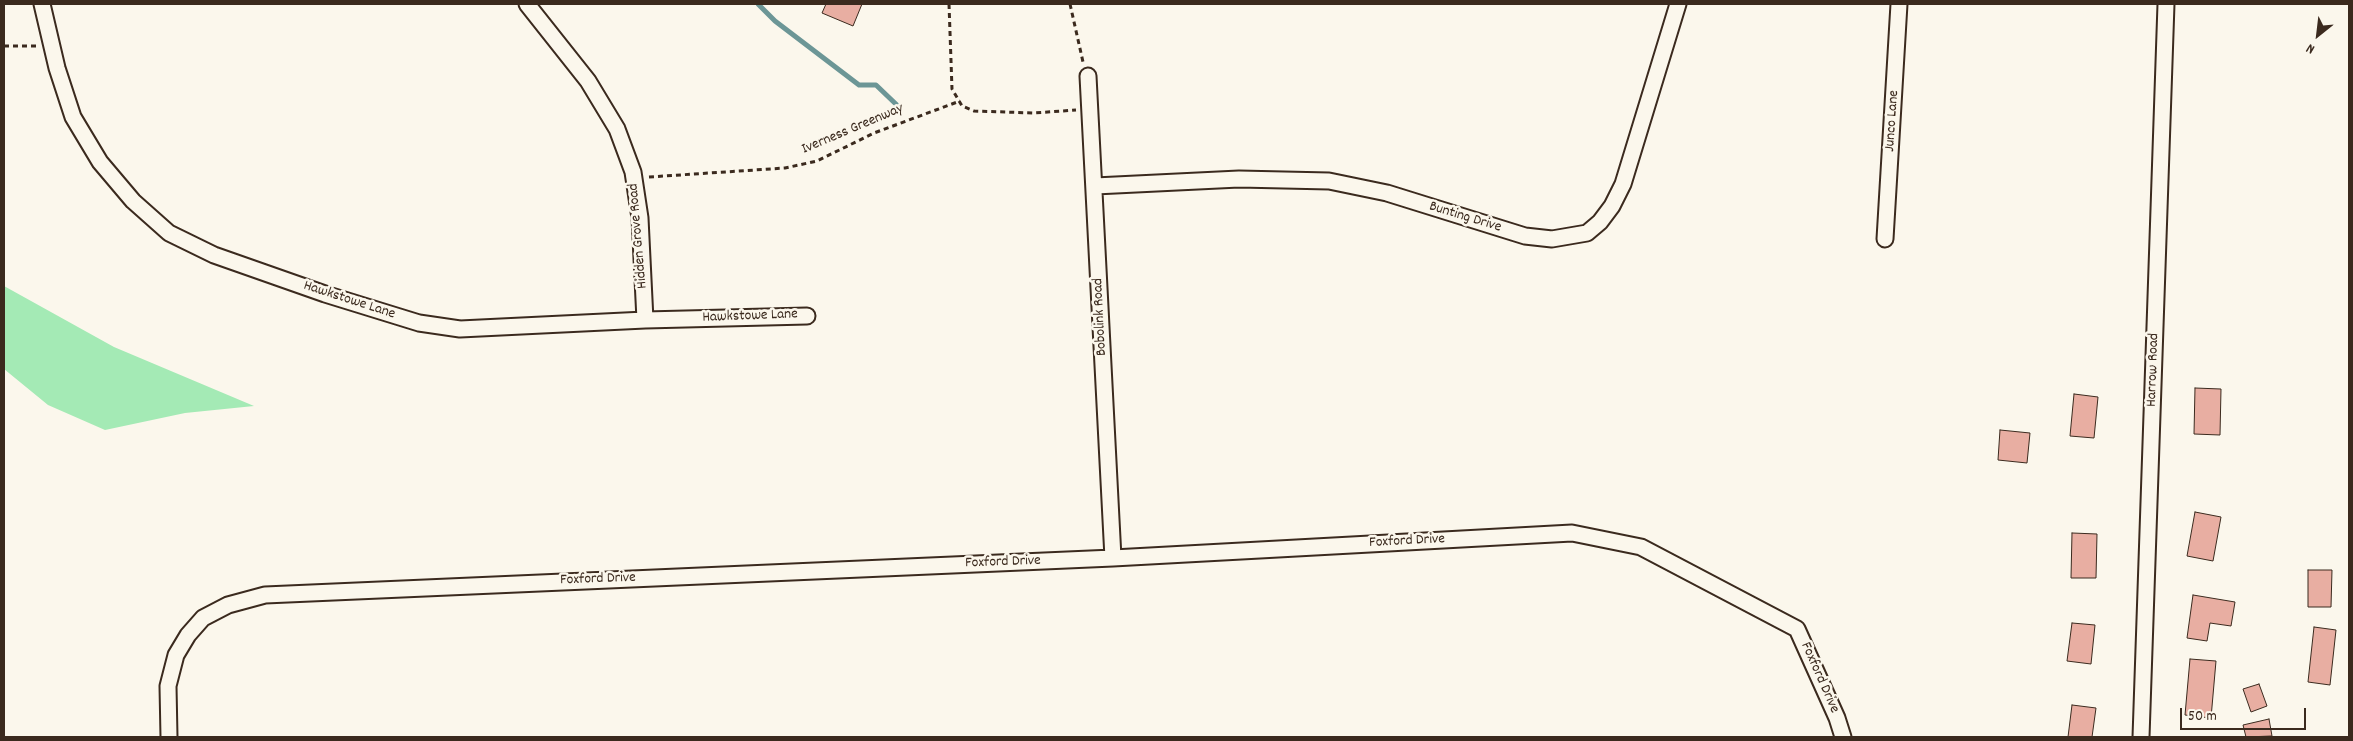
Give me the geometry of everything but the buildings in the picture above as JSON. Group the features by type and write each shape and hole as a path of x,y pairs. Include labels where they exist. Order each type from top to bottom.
{"street":[{"name":"Hawkstowe Lane","path":"42,4 51,43 73,117 100,162 133,201 169,233 214,255 325,294 419,323 460,329 645,320 807,316"},
{"name":"Hidden Grove Road","path":"527,4 588,81 617,129 634,178 640,218 645,320"},
{"name":"Bunting Drive","path":"1094,186 1239,179 1329,181 1388,193 1525,236 1552,240 1587,233 1600,222 1612,206 1623,184 1678,4"},
{"name":"Junco Lane","path":"1885,238 1899,4"},
{"name":"Harrow Road","path":"2142,737 2166,4"},
{"name":"Bobolink Road","path":"1088,76 1113,558"},
{"name":"Foxford Drive","path":"169,737 168,686 176,655 188,635 203,618 228,605 265,595 1113,558 1572,533 1641,547 1797,630 1837,718 1843,737"}],"path":[{"path":"949,4 952,89 962,106 974,111 1034,113 1090,109"},
{"path":"1070,4 1084,72 1088,76"},
{"path":"4,46 31,47 51,43"},
{"name":"Iverness Greenway","path":"634,178 785,168 817,161 874,133 960,101"}],"green space":[{"path":"4,286 114,347 254,406 185,413 105,430 48,405 4,369"}],"waterway":[{"path":"758,4 775,21 859,85 876,85 900,108"}]}
